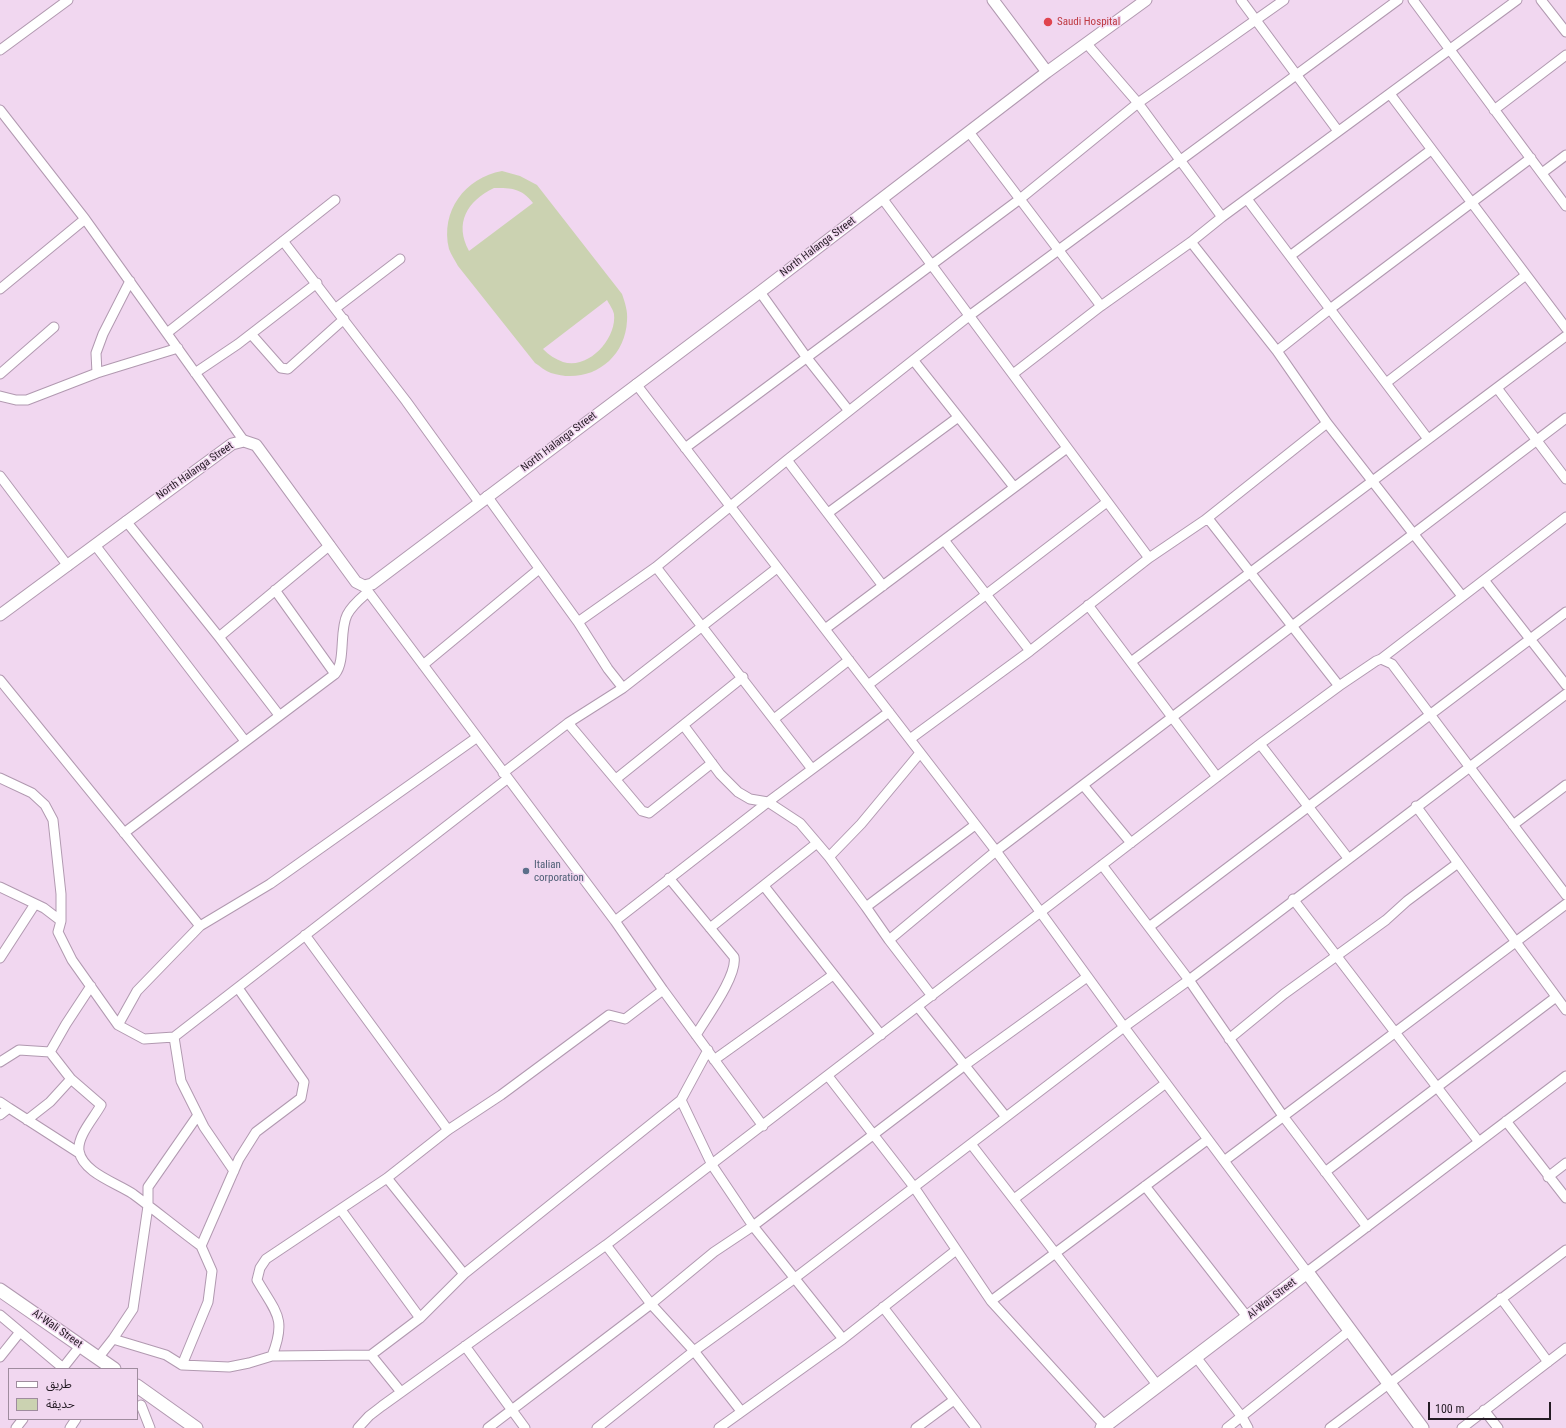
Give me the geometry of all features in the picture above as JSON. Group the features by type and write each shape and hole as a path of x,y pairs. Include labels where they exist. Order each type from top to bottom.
{"main road":[{"name":"Al-Wali Street","path":"1103,1427 1307,1272 1349,1331 1422,1428"},
{"name":"Al-Wali Street","path":"0,1290 113,1368"},
{"path":"138,1387 196,1428"}],"street":[{"path":"0,50 68,0"},
{"path":"993,0 1047,72"},
{"name":"North Halanga Street","path":"0,616 126,521 232,444 244,441 256,446 259,449 356,582 366,589 483,499 760,292 1047,72 1146,0"},
{"path":"1241,0 1338,131"},
{"path":"685,448 807,358 930,264 1020,199 1138,103 1284,0"},
{"path":"578,622 656,567 787,460 969,316 1398,0"},
{"path":"1413,0 1566,206"},
{"path":"1013,374 1101,306 1191,242 1222,217 1517,0"},
{"path":"1541,0 1566,32"},
{"path":"1087,44 1138,103 1179,161 1222,217"},
{"path":"1494,110 1566,55"},
{"path":"1390,94 1566,328"},
{"path":"1,112 85,219 244,441"},
{"path":"969,132 1101,306"},
{"path":"1290,256 1431,150"},
{"path":"1542,173 1566,155"},
{"path":"1278,350 1330,309 1531,158"},
{"path":"882,198 1149,558"},
{"path":"1247,199 1428,439"},
{"path":"167,333 335,200"},
{"path":"0,289 85,219"},
{"path":"282,241 539,569 578,622 608,669 623,688"},
{"path":"1191,242 1278,350 1327,423 1462,596"},
{"path":"336,308 400,258"},
{"path":"1386,383 1526,275"},
{"path":"97,373 96,353 103,334 130,281"},
{"path":"195,373 251,334 316,283"},
{"path":"760,292 807,358 849,411"},
{"path":"251,334 281,368 288,369 344,319"},
{"path":"0,374 54,326"},
{"path":"1130,662 1566,336"},
{"path":"0,396 16,400 27,400 97,373 178,348"},
{"path":"914,361 957,418 1014,486"},
{"path":"636,384 730,508 996,851 1207,1140 1307,1272 1566,1076"},
{"path":"1496,388 1566,479"},
{"path":"828,513 957,418"},
{"path":"889,940 996,851 1566,418"},
{"path":"910,740 1030,651 1149,558 1205,520 1327,423"},
{"path":"825,629 1014,486 1067,448"},
{"path":"787,460 883,586"},
{"path":"0,476 68,566"},
{"path":"868,685 1107,502"},
{"path":"358,1428 369,1416 606,1245 1260,744 1359,672 1382,659 1566,517"},
{"path":"1205,520 1214,525 1249,573 1339,686"},
{"path":"126,521 279,715"},
{"path":"944,540 1030,651"},
{"path":"95,545 245,741"},
{"path":"219,637 330,545"},
{"path":"656,567 704,627 812,769"},
{"path":"0,778 32,793 45,805 53,820 61,894 61,922 58,932 72,960 118,1025 144,1039 174,1037 505,776 568,723 623,688 704,627 778,568"},
{"path":"423,666 539,569"},
{"path":"1484,580 1566,685"},
{"path":"124,833 335,674 340,667 343,628 346,616 366,589 476,738 615,921 663,990 763,1126"},
{"path":"275,590 335,674"},
{"path":"1088,605 1218,777"},
{"path":"1149,927 1566,612"},
{"path":"1382,659 1392,664 1566,895"},
{"path":"774,719 849,660"},
{"path":"616,779 743,678"},
{"path":"0,680 200,926"},
{"path":"597,1428 694,1351 795,1278 1124,1027 1189,980 1293,899 1566,694"},
{"path":"615,921 768,802 889,712"},
{"path":"568,723 642,811 649,813 712,763"},
{"path":"684,726 712,763 738,792 750,799 768,802 800,823 866,906 889,940 932,996"},
{"path":"118,1025 137,991 200,926 270,884 476,738"},
{"path":"1260,744 1348,858"},
{"path":"829,858 861,824 920,753"},
{"path":"1083,785 1131,843"},
{"path":"1513,826 1566,785"},
{"path":"1416,806 1566,1010"},
{"path":"866,906 975,825"},
{"path":"710,928 817,843"},
{"path":"1229,1039 1284,994 1337,956 1458,863"},
{"path":"1102,865 1189,980 1283,1116 1367,1227"},
{"path":"669,878 734,957 735,963 730,977 696,1035"},
{"path":"764,886 881,1035"},
{"path":"0,887 44,908 61,922"},
{"path":"1293,899 1479,1142"},
{"path":"0,958 35,904"},
{"path":"1224,1161 1566,904"},
{"path":"305,935 448,1130"},
{"path":"714,1060 833,975"},
{"path":"488,1428 651,1304 714,1252 753,1226 965,1065 1087,977"},
{"path":"50,1052 91,986"},
{"path":"200,1246 245,1147 256,1132 301,1098 304,1082 238,988"},
{"path":"272,1356 280,1336 279,1319 257,1280 260,1268 266,1258 341,1210 387,1178 448,1130 501,1095 609,1015 625,1019 663,990"},
{"path":"1325,1172 1556,997"},
{"path":"918,1007 1006,1117"},
{"path":"174,1037 181,1081 198,1115 234,1171"},
{"path":"0,1062 19,1050 50,1052 71,1079 102,1106 83,1135 79,1147 79,1153 83,1161 103,1178 131,1193 200,1246 212,1271 208,1302 182,1365"},
{"path":"113,1339 166,1355 182,1365 229,1366 249,1363 272,1356 371,1355 420,1318 464,1274 681,1100 708,1050"},
{"path":"828,1076 914,1187 990,1301 1103,1427"},
{"path":"27,1120 50,1102 71,1079"},
{"path":"1014,1199 1166,1083"},
{"path":"681,1100 712,1164 753,1226 843,1339"},
{"path":"0,1102 79,1153"},
{"path":"0,1115 10,1108"},
{"path":"98,1358 133,1309 148,1206 148,1187 198,1115"},
{"path":"1506,1121 1548,1177 1566,1198"},
{"path":"990,1301 1207,1140"},
{"path":"971,1144 1158,1386"},
{"path":"1548,1177 1566,1163"},
{"path":"387,1178 464,1274"},
{"path":"1145,1186 1248,1318"},
{"path":"341,1210 420,1318"},
{"path":"606,1245 651,1304 694,1351 741,1411"},
{"path":"1330,1428 1566,1250"},
{"path":"719,1428 843,1339 956,1251"},
{"path":"1502,1298 1548,1362"},
{"path":"884,1307 976,1428"},
{"path":"0,1315 63,1368 81,1345"},
{"path":"1226,1428 1242,1417 1349,1331"},
{"path":"0,1357 20,1332"},
{"path":"465,1346 525,1428"},
{"path":"1462,1428 1566,1348"},
{"path":"371,1355 402,1392"},
{"path":"1196,1357 1242,1417 1248,1428"},
{"path":"150,1428 139,1405 152,1397"},
{"path":"916,1428 954,1400"},
{"path":"1484,1410 1498,1428"},
{"path":"16,1428 22,1420"}],"green space":[{"path":"502,171 520,176 537,185 622,294 627,314 625,335 612,358 602,366 591,372 578,376 565,376 551,373 535,363 458,266 449,249 447,235 448,222 452,209 458,198 467,189 477,181","holes":["494,188 516,190 524,194 533,203 469,251 463,231 463,222 466,214 470,206 477,199","607,300 614,314 614,323 606,342 591,357 573,363 563,362 552,357 543,349"]}],"place":[{"name":"Saudi Hospital","path":"1048,22"},
{"name":"Italian corporation","path":"526,871"}]}
